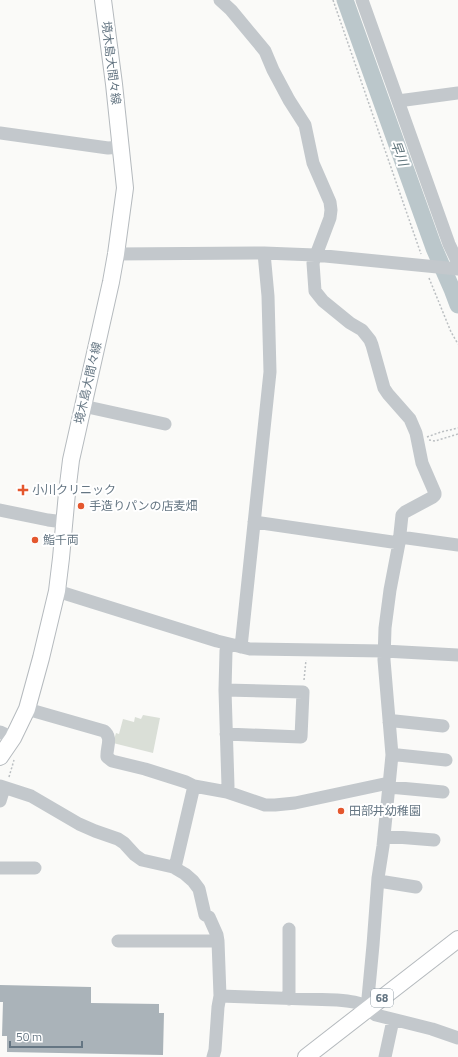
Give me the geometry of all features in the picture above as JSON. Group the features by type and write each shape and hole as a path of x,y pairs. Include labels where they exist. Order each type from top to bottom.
{"main road":[{"name":"境木島大間々線","path":"7,759 6,735 27,709 57,591 62,558 64,522 71,460 116,254 125,188 103,0"},
{"name":"68","path":"306,1057 458,939"}],"street":[{"path":"220,0 231,10 265,51 289,100 305,125 313,163 332,210 313,263 315,291 323,301 350,323 362,330 370,340 384,388 410,419 416,433 422,463 435,493 433,497 404,513 390,590 385,628 384,660 392,755 378,882 368,998 370,1008"},
{"path":"116,254 264,253 316,255 426,266 457,267 362,0"},
{"path":"398,101 458,93"},
{"path":"0,133 108,148 121,147"},
{"path":"235,646 254,522 270,372 268,296 264,253"},
{"path":"83,406 165,424"},
{"path":"0,510 64,522"},
{"path":"254,522 399,540 458,545"},
{"path":"57,591 235,646 250,649 384,651 458,655"},
{"path":"227,792 225,690 226,651 235,646"},
{"path":"225,690 303,692 301,737 226,734"},
{"path":"27,709 104,731 109,736 107,754 109,760 144,769 186,782 194,786 227,792 265,805 296,803 384,784 443,792"},
{"path":"389,722 395,721 443,726"},
{"path":"392,755 398,754 446,760"},
{"path":"0,801 4,785 30,796 79,824 124,842 135,855 142,860 173,867 193,881 199,889 206,914 217,935 218,941 219,1001 215,1050 213,1057"},
{"path":"173,867 176,863 194,786"},
{"path":"384,836 434,840"},
{"path":"0,868 36,868"},
{"path":"378,882 416,887"},
{"path":"289,929 289,999"},
{"path":"118,941 218,941"},
{"path":"219,1001 289,999 352,1001 364,1004 376,1015 432,1029 458,1038"},
{"path":"385,1057 393,1020"}],"path":[{"path":"333,0 426,266 451,332 458,344"},
{"path":"458,428 425,438 435,441 458,434"},
{"path":"303,692 306,650"},
{"path":"4,785 7,759"}],"shaded area":[{"path":"143,715 160,718 153,753 113,743 116,733 119,734 123,719 134,722 135,717 141,719"}],"building":[{"path":"0,985 91,987 91,1003 159,1004 159,1013 164,1013 163,1055 7,1052 7,1036 2,1036 3,1002 0,1002"}],"waterway":[{"name":"早川","path":"345,0 434,248 458,305"}],"place":[{"name":"小川クリニック","path":"23,490"},
{"name":"手造りパンの店麦畑","path":"81,506"},
{"name":"鮨千両","path":"35,540"},
{"name":"田部井幼稚園","path":"341,811"}]}
